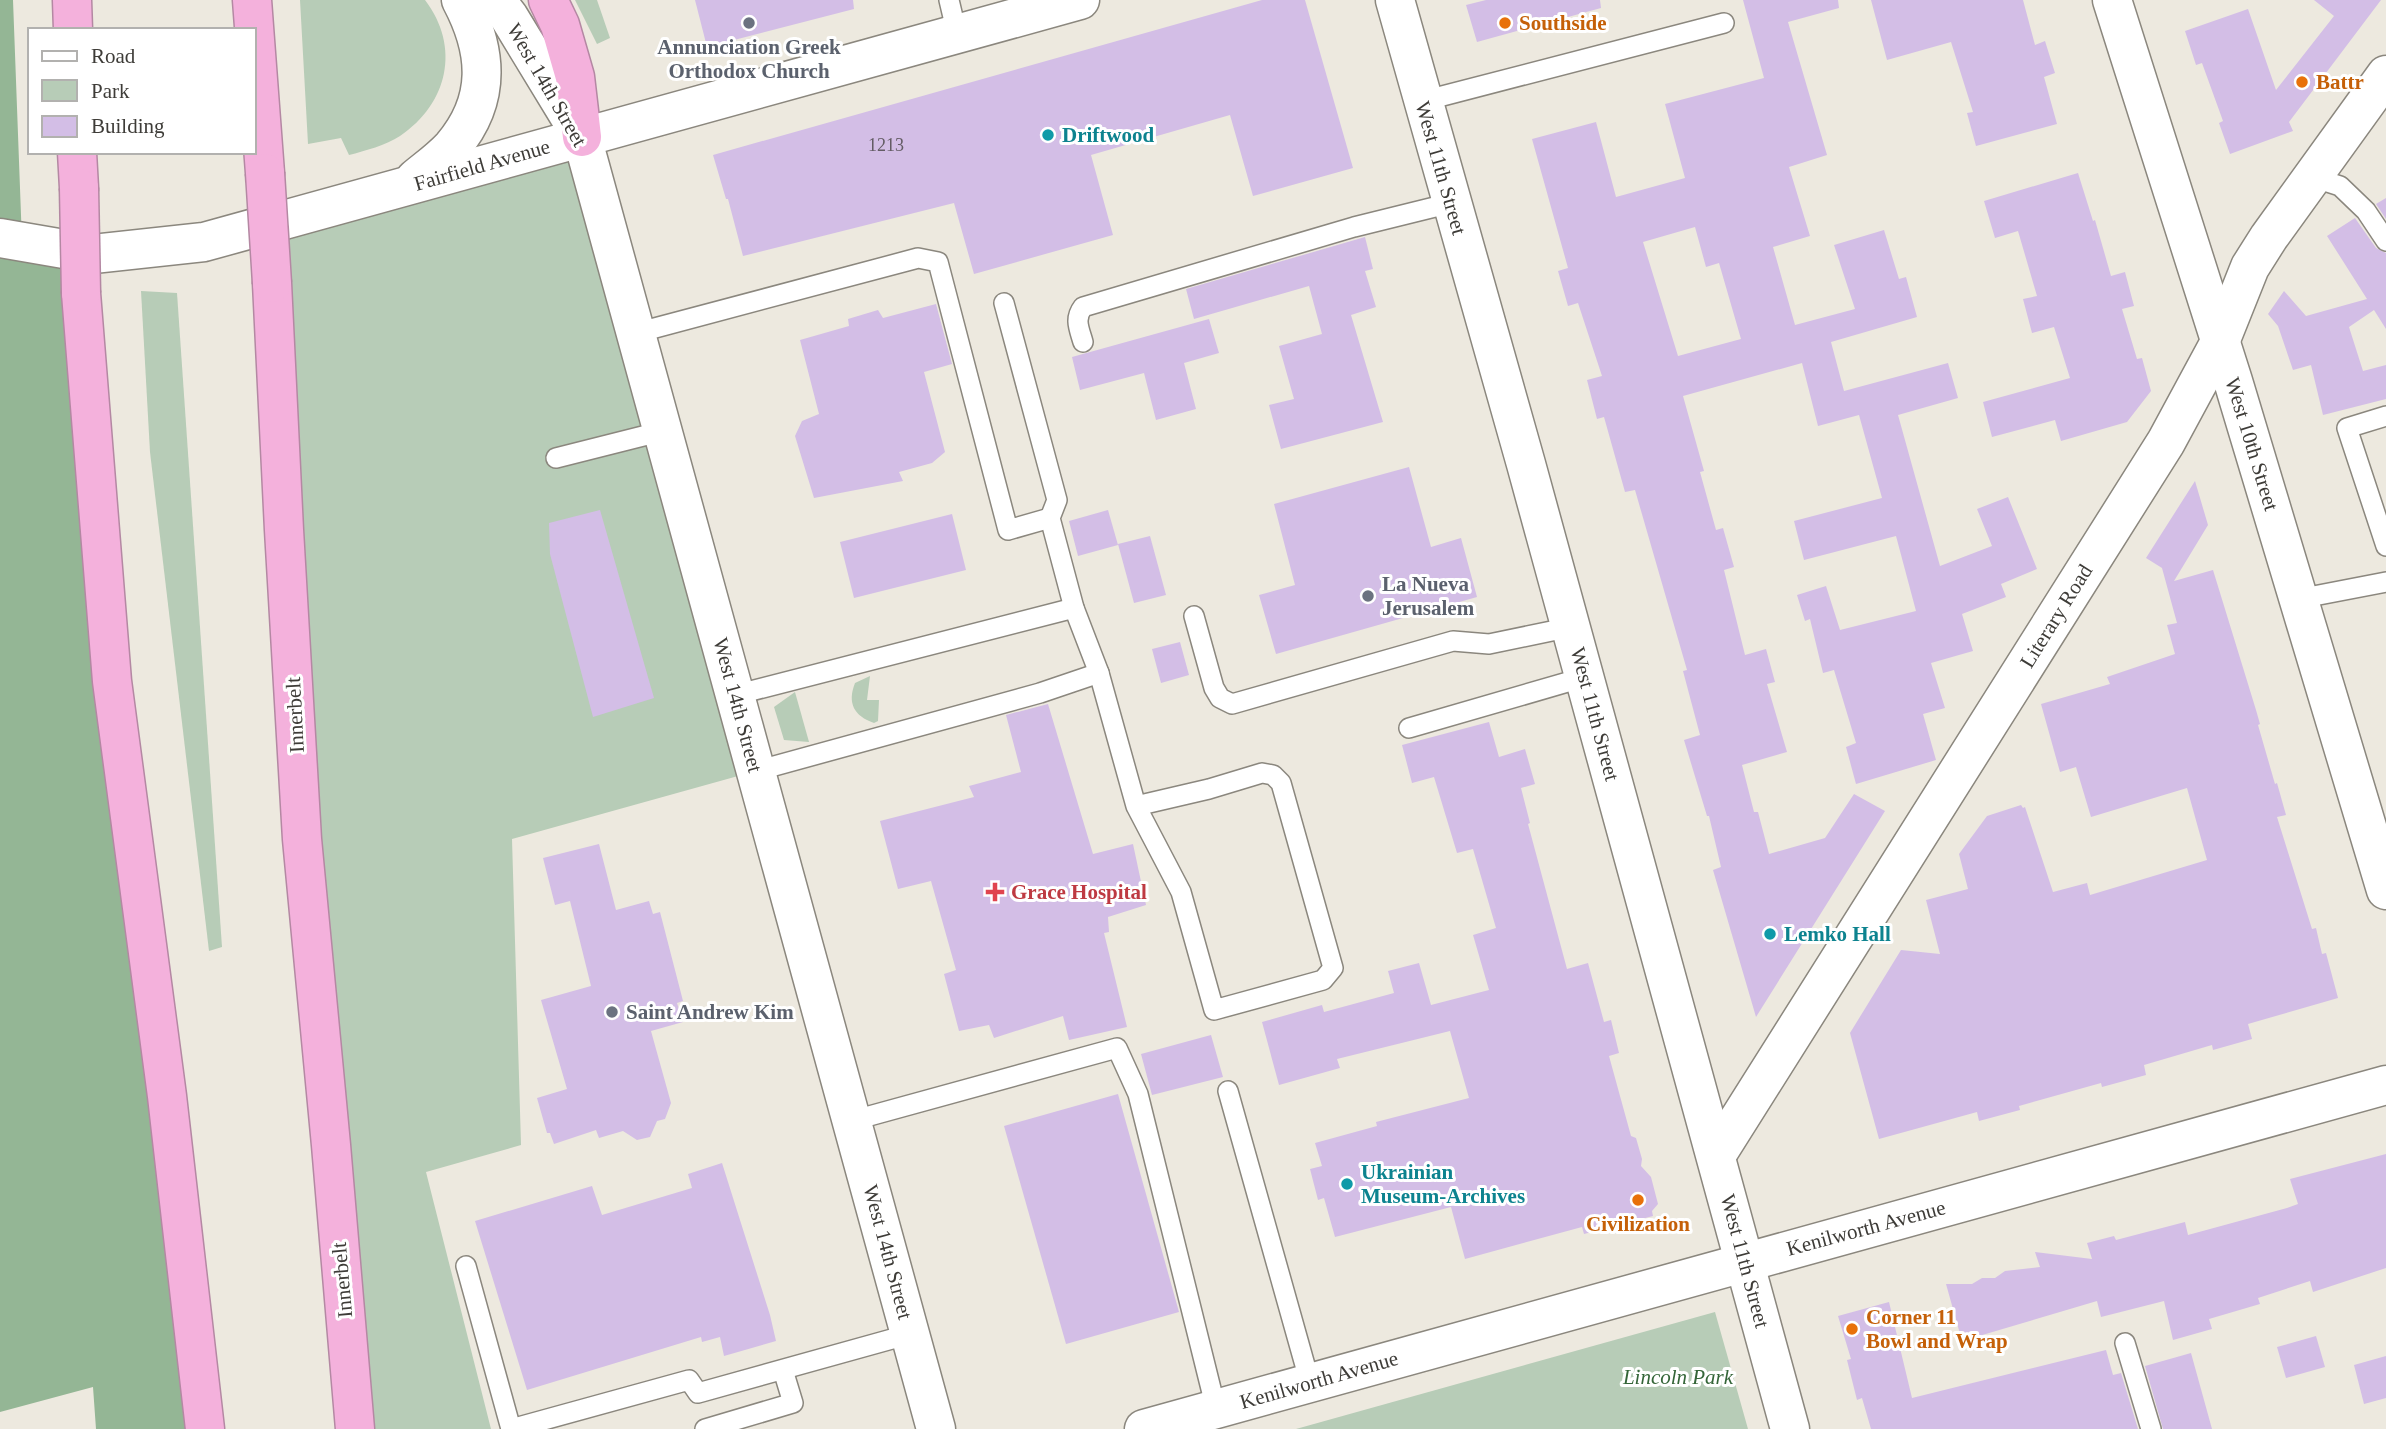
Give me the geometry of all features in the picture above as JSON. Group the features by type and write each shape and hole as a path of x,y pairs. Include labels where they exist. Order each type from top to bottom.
{"highway":[{"path":"72,0 73,28"},
{"name":"Innerbelt","path":"252,0 254,28"},
{"path":"548,0 560,25 575,77 582,137"},
{"name":"Innerbelt","path":"256,53 272,283 302,839 355,1429"},
{"path":"78,170 81,293 111,681 167,1096 205,1429"}],"street":[{"path":"408,186 452,146 480,96 482,53 474,25 461,0"},
{"name":"West 14th Street","path":"496,0 582,137 936,1429"},
{"name":"Fairfield Avenue","path":"0,238 93,254 204,242 582,137 953,17 1080,0"},
{"name":"West 11th Street","path":"1395,0 1717,1154 1790,1429"},
{"name":"West 10th Street","path":"2112,0 2220,342 2386,890"},
{"name":"Literary Road","path":"1717,1154 2165,442 2220,342 2250,267 2386,75"},
{"path":"2354,788 2386,809"},
{"name":"Kenilworth Avenue","path":"1144,1429 2386,1085"}],"lane":[{"path":"1423,101 1724,23"},
{"path":"2312,177 2340,187 2366,211 2386,241"},
{"path":"1083,342 1077,320 1083,307 1354,227 1451,203"},
{"path":"636,333 918,258 938,262 1008,530 1050,518"},
{"path":"1004,303 1057,500 1050,518 1074,608 1098,673 1136,806 1181,892 1214,1010 1323,980 1333,968 1281,783 1273,775 1262,773 1136,806"},
{"path":"2386,416 2347,428 2386,546"},
{"path":"556,458 663,431"},
{"path":"2298,599 2386,582"},
{"path":"735,695 1074,608"},
{"path":"1194,616 1214,688 1220,698 1232,704 1453,640 1489,644 1571,627"},
{"path":"756,771 1040,693 1098,673"},
{"path":"1409,728 1585,677"},
{"path":"851,1121 1117,1048 1138,1094 1216,1409"},
{"path":"1228,1091 1310,1382"},
{"path":"466,1266 511,1429 689,1380 698,1393 911,1334"},
{"path":"2125,1343 2151,1429"},
{"path":"705,1429 793,1403 783,1370"}],"green space":[{"path":"0,0 13,0 22,242 80,252 205,1429 96,1429 93,1387 0,1412"},
{"path":"300,0 425,0 436,18 446,55 444,74 438,91 429,108 416,123 388,142 349,155 341,138 308,144"},
{"path":"575,0 597,0 610,38 597,44"},
{"path":"582,137 756,771 512,839 521,1145 426,1172 491,1429 355,1429 268,224"},
{"path":"141,291 177,293 222,947 209,951 150,452"},
{"path":"870,676 867,700 879,700 878,721 874,723 861,717 852,703 855,683"},
{"path":"795,692 809,742 784,740 774,707"},
{"name":"Lincoln Park","path":"1715,1312 1748,1429 1296,1429"}],"building":[{"name":"Annunciation Greek Orthodox Church","path":"695,0 853,0 854,9 707,47"},
{"name":"Driftwood","path":"1262,0 1305,0 1353,168 1253,196 1230,115 1091,155 1113,235 974,274 954,203 743,256 713,155"},
{"path":"1486,0 1600,0 1601,8 1477,42 1466,5"},
{"path":"1743,0 1838,0 1839,8 1788,22 1827,155 1789,167 1810,236 1773,247 1795,325 1855,309 1834,245 1884,230 1899,279 1906,277 1917,317 1831,342 1844,391 1948,363 1958,398 1898,415 1940,566 1992,546 1977,509 2008,497 2037,569 2001,584 2006,597 1962,614 1973,651 1931,663 1945,708 1923,714 1936,760 1856,784 1846,747 1856,743 1834,670 1823,673 1810,619 1805,621 1797,595 1826,586 1840,630 1916,611 1896,536 1804,560 1794,521 1882,498 1859,415 1818,426 1802,363 1683,396 1704,471 1700,472 1716,530 1723,528 1734,567 1724,570 1745,655 1766,649 1775,682 1767,684 1787,752 1742,765 1754,812 1758,812 1769,854 1825,838 1854,794 1885,811 1756,1017 1713,870 1721,867 1709,816 1684,740 1700,735 1683,671 1687,670 1635,490 1625,492 1604,417 1597,419 1587,380 1602,376 1578,303 1568,306 1558,271 1568,268 1532,139 1596,122 1616,197 1685,178 1665,104 1764,78","holes":["1695,227 1706,267 1719,263 1741,339 1678,356 1643,242"]},
{"path":"1871,0 2023,0 2035,45 2045,41 2055,73 2044,77 2057,124 1976,146 1967,113 1973,112 1951,42 1887,60"},
{"path":"2314,0 2381,0 2289,122 2293,131 2230,154 2219,123 2223,121 2202,63 2196,65 2185,31 2248,9 2276,90 2334,16"},
{"path":"2078,173 2111,276 2125,272 2134,306 2122,309 2137,359 2142,358 2151,391 2127,422 2061,441 2055,420 1992,437 1983,402 2070,378 2054,327 2032,333 2023,299 2037,296 2018,231 1995,238 1984,201"},
{"path":"2386,198 2386,219 2376,204"},
{"path":"2355,218 2376,248 2386,253 2386,329 2374,310 2349,327 2363,371 2386,365 2386,399 2323,415 2311,365 2293,370 2278,326 2268,314 2284,291 2306,316 2367,299 2327,236"},
{"path":"1365,237 1373,269 1365,271 1376,307 1351,315 1383,422 1281,449 1269,405 1294,399 1279,346 1322,334 1309,286 1194,319 1186,289"},
{"path":"936,304 952,364 924,372 945,452 932,463 899,472 903,481 814,498 795,436 802,421 819,414 800,340 849,326 848,319 878,310 883,318"},
{"path":"1209,319 1219,353 1184,363 1196,409 1156,420 1144,373 1080,390 1072,357"},
{"path":"1409,467 1431,547 1461,538 1477,597 1276,654 1259,595 1295,585 1274,504"},
{"path":"2195,481 2208,525 2174,581 2213,570 2286,815 2277,817 2312,929 2316,928 2322,954 2326,953 2338,998 2248,1024 2252,1039 2213,1050 2212,1045 2144,1065 2146,1075 2102,1087 2101,1083 2019,1106 2020,1110 1979,1121 1977,1112 1879,1139 1850,1033 1901,950 1940,954 1926,900 1968,889 1959,854 1987,816 2021,805 2025,807 2053,892 2087,883 2090,895 2207,860 2187,788 2091,817 2076,767 2060,772 2041,704 2110,684 2107,677 2175,654 2167,625 2177,623 2162,568 2146,558"},
{"path":"600,510 654,698 593,717 550,554 549,523"},
{"path":"1108,510 1118,545 1078,556 1069,521"},
{"path":"952,514 966,570 854,598 840,542"},
{"path":"1150,536 1166,595 1134,603 1118,544"},
{"path":"1180,642 1189,675 1161,683 1152,649"},
{"path":"1048,704 1093,854 1133,844 1146,905 1108,917 1109,932 1104,933 1127,1027 1069,1040 1063,1016 994,1038 989,1025 959,1031 944,974 956,970 931,881 898,889 880,821 974,797 969,786 1021,772 1006,715"},
{"path":"1489,722 1499,757 1525,749 1535,784 1521,788 1567,969 1588,963 1604,1022 1611,1020 1619,1053 1609,1056 1631,1136 1636,1138 1642,1159 1641,1166 1651,1177 1658,1204 1652,1211 1653,1216 1584,1234 1582,1227 1465,1259 1451,1207 1335,1237 1324,1198 1318,1200 1310,1169 1322,1166 1315,1143 1377,1126 1376,1122 1469,1098 1450,1031 1337,1059 1340,1068 1279,1085 1262,1022 1322,1005 1324,1012 1394,993 1388,971 1419,963 1431,1005 1489,990 1473,935 1496,928 1473,849 1457,853 1434,777 1412,783 1402,745"},
{"path":"599,844 616,910 649,901 653,914 660,912 683,1001 677,1003 683,1022 651,1031 671,1103 665,1119 657,1121 650,1137 637,1140 623,1131 599,1138 596,1130 554,1144 550,1133 547,1133 537,1098 567,1089 541,1000 591,986 570,901 555,905 543,858"},
{"path":"1211,1035 1223,1077 1152,1095 1141,1054"},
{"path":"1118,1094 1179,1312 1066,1344 1004,1126"},
{"path":"2386,1154 2386,1268 2313,1292 2310,1281 2258,1298 2260,1304 2209,1319 2212,1329 2173,1340 2164,1301 2101,1317 2097,1301 1962,1341 1946,1284 1972,1284 1982,1278 1995,1278 2005,1271 2040,1267 2035,1252 2092,1259 2087,1243 2114,1236 2116,1240 2185,1222 2188,1235 2287,1208 2298,1204 2290,1179"},
{"path":"722,1163 776,1341 724,1356 720,1337 702,1342 701,1337 527,1390 475,1221 592,1186 602,1215 692,1188 688,1174"},
{"path":"1889,1302 1912,1398 2106,1350 2113,1375 2121,1373 2138,1429 1871,1429 1862,1398 1857,1400 1847,1360 1851,1359 1838,1316"},
{"path":"2316,1336 2325,1367 2286,1378 2277,1347"},
{"path":"2191,1353 2212,1429 2163,1429 2145,1366"},
{"path":"2386,1356 2386,1398 2364,1404 2354,1365"}],"place":[{"name":"Annunciation Greek Orthodox Church","path":"749,23"},
{"name":"Southside","path":"1505,23"},
{"name":"Battr","path":"2302,82"},
{"name":"Driftwood","path":"1048,135"},
{"name":"La Nueva Jerusalem","path":"1368,596"},
{"name":"Grace Hospital","path":"995,892"},
{"name":"Lemko Hall","path":"1770,934"},
{"name":"Saint Andrew Kim","path":"612,1012"},
{"name":"Ukrainian Museum-Archives","path":"1347,1184"},
{"name":"Civilization","path":"1638,1200"},
{"name":"Corner 11 Bowl and Wrap","path":"1852,1329"}]}
